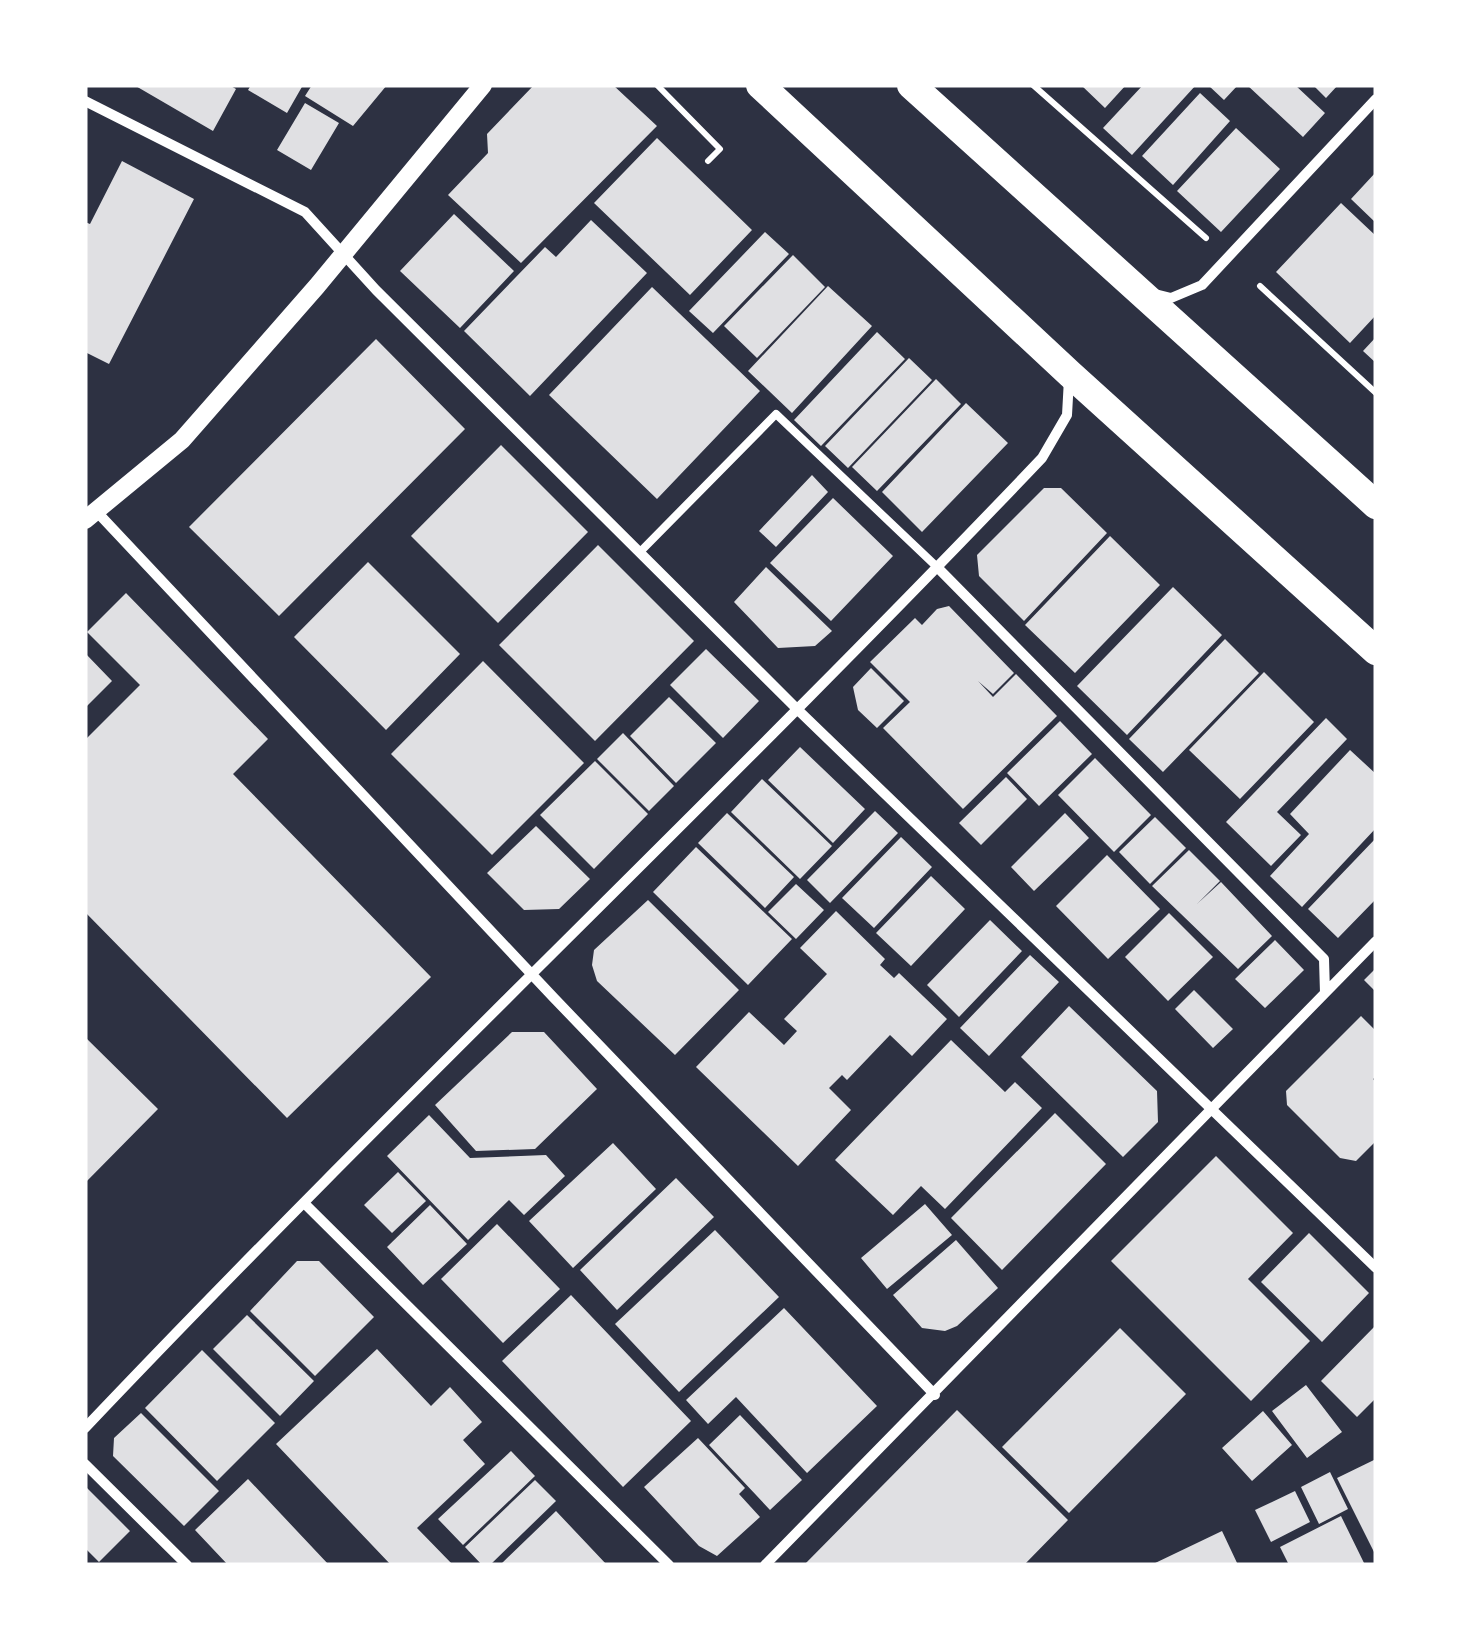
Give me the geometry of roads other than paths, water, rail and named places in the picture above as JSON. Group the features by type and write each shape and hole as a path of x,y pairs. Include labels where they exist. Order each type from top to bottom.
{"highway":[{"path":"760,85 1070,374 1376,651"},
{"path":"911,85 1376,505"}],"street":[{"path":"483,85 344,254 182,440 91,516 935,1394"},
{"path":"1140,290 1171,298 1202,285 1376,99"},
{"path":"85,101 305,212 798,710 1376,1268"},
{"path":"85,1428 304,1202 798,710 1042,458 1067,415 1070,374"},
{"path":"936,567 1324,959 1326,993"},
{"path":"765,1565 1376,941"},
{"path":"304,1202 669,1565"},
{"path":"85,1464 187,1565"}],"lane":[{"path":"640,552 776,414 936,567"}]}
